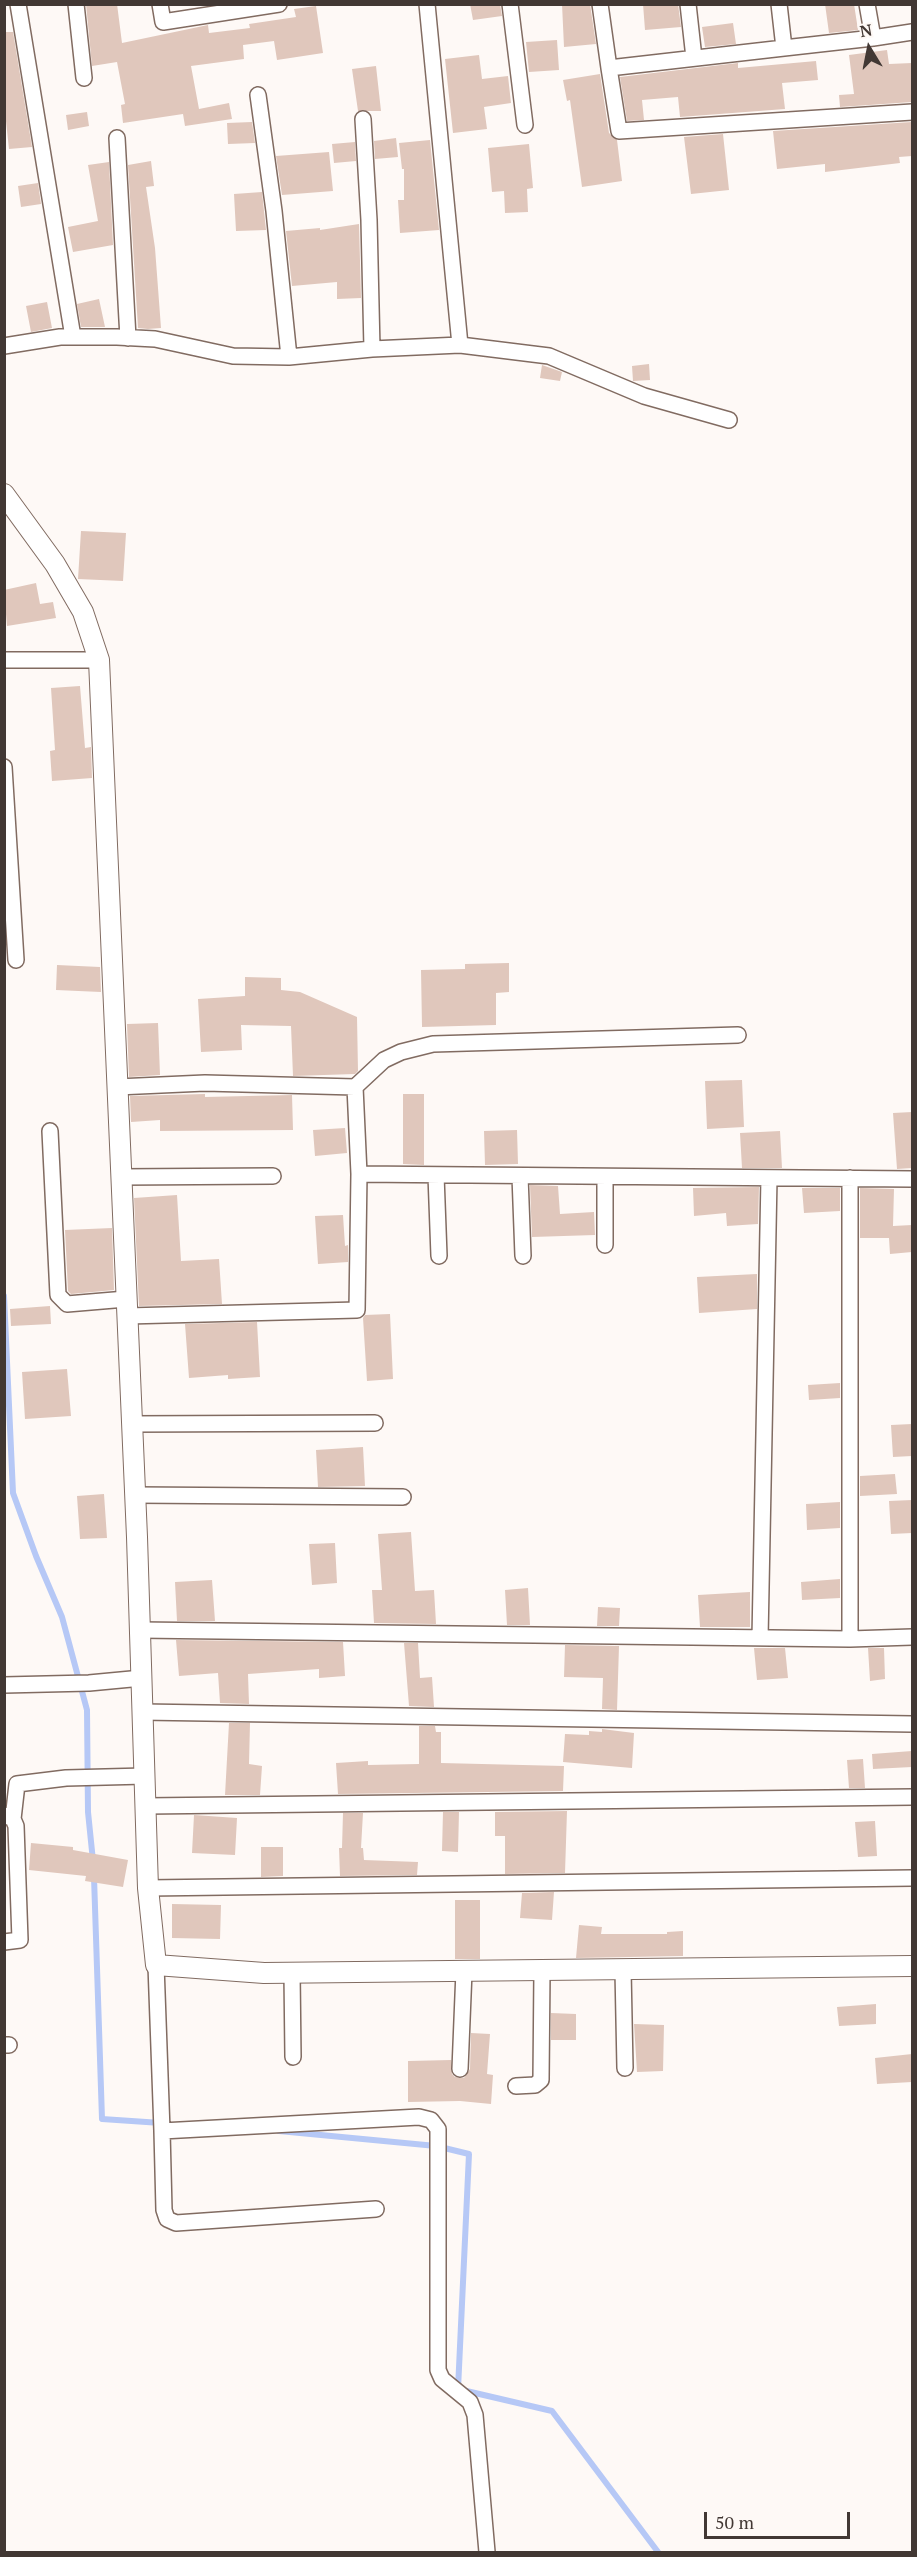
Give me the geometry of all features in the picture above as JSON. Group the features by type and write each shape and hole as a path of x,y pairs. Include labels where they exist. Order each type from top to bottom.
{"street":[{"path":"18,4 73,337"},
{"path":"76,4 84,78"},
{"path":"160,4 163,22 279,4"},
{"path":"427,4 460,345"},
{"path":"510,4 525,125"},
{"path":"600,4 619,131 912,112"},
{"path":"688,4 694,58"},
{"path":"778,4 784,48"},
{"path":"867,4 873,38"},
{"path":"609,68 912,32"},
{"path":"258,95 289,357"},
{"path":"363,120 369,220 372,349"},
{"path":"117,138 128,338"},
{"path":"4,346 73,337 155,339 234,356 289,357 372,349 460,345 549,356 644,396 729,420"},
{"path":"4,494 55,564 83,612 99,660 135,1495 148,1888 156,1965 164,2210 167,2219 176,2223 376,2209"},
{"path":"4,660 99,660"},
{"path":"4,767 16,960"},
{"path":"117,1087 205,1083 355,1087 384,1060 401,1052 433,1044 738,1035"},
{"path":"50,1131 57,1295 67,1304 127,1308 357,1310 359,1174 355,1087"},
{"path":"359,1174 912,1179"},
{"path":"436,1175 439,1256"},
{"path":"121,1177 273,1176"},
{"path":"520,1176 523,1256"},
{"path":"605,1177 605,1245"},
{"path":"760,1638 769,1178"},
{"path":"850,1178 850,1639"},
{"path":"132,1424 375,1423"},
{"path":"135,1495 402,1497"},
{"path":"140,1630 850,1639 912,1637"},
{"path":"4,1685 88,1683 142,1678"},
{"path":"142,1712 912,1724"},
{"path":"4,1942 20,1940 16,1826 9,1817 17,1784 66,1778 145,1776"},
{"path":"146,1806 912,1797"},
{"path":"148,1888 912,1878"},
{"path":"156,1965 292,1973 912,1966"},
{"path":"623,1970 625,2068"},
{"path":"460,2069 464,1971"},
{"path":"516,2086 535,2085 541,2080 542,1971"},
{"path":"292,1973 293,2057"},
{"path":"162,2131 419,2116 430,2120 438,2129 438,2370 442,2379 470,2402 475,2415 488,2553"}],"building":[{"path":"86,4 117,4 122,43 208,25 209,33 250,28 249,24 296,17 294,9 316,6 323,53 277,60 274,41 243,45 244,59 191,66 199,109 229,103 232,119 185,126 183,114 123,123 121,105 125,104 117,62 92,66"},
{"path":"470,4 500,4 502,16 473,20"},
{"path":"562,4 590,4 596,44 564,47"},
{"path":"643,4 678,4 681,27 645,30"},
{"path":"825,4 854,4 858,30 829,33"},
{"path":"733,23 736,44 705,47 702,27"},
{"path":"4,32 13,32 32,147 9,149 4,103"},
{"path":"557,40 559,70 529,72 526,42"},
{"path":"887,50 889,64 912,63 912,102 840,107 839,95 854,94 849,55"},
{"path":"479,55 482,79 508,76 511,103 484,107 487,129 453,133 445,59"},
{"path":"816,61 818,80 782,83 785,109 680,117 678,97 642,100 644,120 627,121 620,77 738,63 738,68"},
{"path":"376,66 381,111 358,111 352,69"},
{"path":"600,74 609,133 617,140 622,181 582,187 570,100 567,101 563,80"},
{"path":"87,112 89,126 68,130 66,115"},
{"path":"252,122 255,143 228,144 227,123"},
{"path":"912,122 912,156 899,157 900,163 825,172 825,164 777,169 773,131"},
{"path":"723,134 729,190 691,194 684,137"},
{"path":"396,138 398,157 375,159 374,141"},
{"path":"430,140 439,230 400,233 398,200 404,200 404,169 402,169 399,143"},
{"path":"355,142 356,161 334,163 332,144"},
{"path":"529,144 533,188 527,189 528,212 505,213 504,191 492,192 488,148"},
{"path":"329,152 333,191 282,195 276,156"},
{"path":"151,161 154,186 146,187 155,248 161,328 148,329 138,328 128,165"},
{"path":"109,162 113,245 73,252 68,227 98,221 88,165"},
{"path":"38,183 41,204 21,207 18,186"},
{"path":"262,192 266,230 236,231 234,194"},
{"path":"359,224 361,298 337,299 337,282 292,286 286,231 320,228 320,230"},
{"path":"99,299 105,327 81,327 77,304"},
{"path":"47,302 52,328 31,332 26,306"},
{"path":"649,364 650,380 633,381 632,366"},
{"path":"542,365 562,372 560,381 540,378"},
{"path":"81,531 126,533 123,581 78,579"},
{"path":"36,583 40,604 53,602 56,618 7,626 4,590"},
{"path":"80,686 85,748 91,747 92,778 52,781 50,751 55,750 51,688"},
{"path":"509,963 509,992 496,993 496,1025 422,1027 421,970 465,969 465,964"},
{"path":"57,965 100,967 101,992 56,990"},
{"path":"245,977 281,978 281,990 300,992 357,1017 358,1071 355,1074 293,1076 291,1026 241,1025 242,1050 201,1052 198,999 245,996"},
{"path":"158,1023 160,1075 129,1077 127,1024"},
{"path":"742,1080 744,1127 707,1129 705,1081"},
{"path":"205,1094 205,1097 292,1095 293,1130 160,1131 160,1120 131,1122 130,1096"},
{"path":"403,1094 424,1094 424,1165 403,1164"},
{"path":"912,1112 912,1168 897,1169 893,1113"},
{"path":"345,1128 347,1153 315,1156 313,1130"},
{"path":"517,1130 518,1164 485,1165 484,1131"},
{"path":"780,1131 782,1168 742,1168 740,1133"},
{"path":"530,1185 558,1186 560,1214 594,1212 595,1235 532,1237"},
{"path":"759,1187 758,1224 727,1226 726,1213 694,1216 693,1188"},
{"path":"802,1188 840,1188 840,1211 804,1213"},
{"path":"860,1188 894,1189 893,1226 912,1225 912,1252 890,1254 889,1238 860,1238"},
{"path":"177,1195 181,1261 219,1259 222,1304 139,1306 134,1198"},
{"path":"343,1215 348,1262 318,1264 315,1216"},
{"path":"112,1228 114,1290 71,1294 68,1291 65,1230"},
{"path":"757,1274 757,1309 699,1313 697,1277"},
{"path":"50,1306 51,1324 11,1326 10,1309"},
{"path":"390,1314 393,1379 367,1381 363,1318 365,1315"},
{"path":"257,1322 260,1377 228,1379 228,1375 189,1378 185,1324"},
{"path":"67,1369 71,1416 25,1419 22,1372"},
{"path":"840,1383 840,1398 809,1400 808,1385"},
{"path":"912,1424 912,1456 893,1457 891,1425"},
{"path":"363,1447 365,1486 318,1487 316,1450"},
{"path":"895,1474 897,1494 860,1496 860,1476"},
{"path":"104,1494 107,1538 80,1539 77,1496"},
{"path":"912,1500 912,1533 891,1534 889,1501"},
{"path":"840,1502 840,1528 807,1530 806,1504"},
{"path":"411,1532 415,1591 434,1590 436,1624 374,1623 372,1590 382,1590 378,1534"},
{"path":"335,1543 337,1583 312,1585 309,1544"},
{"path":"840,1579 840,1598 802,1600 801,1582"},
{"path":"212,1580 215,1621 177,1621 175,1582"},
{"path":"528,1588 530,1625 507,1625 505,1590"},
{"path":"750,1592 750,1627 700,1627 698,1595"},
{"path":"598,1607 620,1608 619,1626 597,1626"},
{"path":"176,1640 343,1642 345,1676 319,1678 319,1669 248,1674 249,1704 220,1703 218,1673 179,1676"},
{"path":"404,1643 418,1643 420,1678 432,1677 434,1707 409,1706"},
{"path":"565,1645 619,1646 617,1710 602,1709 603,1678 564,1677"},
{"path":"754,1648 785,1648 788,1678 757,1680"},
{"path":"868,1648 884,1648 885,1679 870,1681"},
{"path":"229,1723 250,1723 249,1764 262,1766 260,1795 225,1795"},
{"path":"419,1726 435,1726 436,1732 441,1732 441,1763 564,1766 563,1791 338,1794 336,1763 368,1761 368,1765 419,1764"},
{"path":"602,1729 634,1733 632,1768 563,1762 565,1734 589,1735 589,1731 602,1732"},
{"path":"912,1751 912,1767 873,1769 872,1754"},
{"path":"863,1759 865,1788 849,1788 847,1760"},
{"path":"567,1811 565,1873 505,1874 505,1836 495,1836 495,1812"},
{"path":"443,1812 459,1812 458,1852 442,1851"},
{"path":"343,1813 363,1813 361,1848 363,1848 364,1860 418,1862 417,1875 340,1876 339,1848 342,1848"},
{"path":"194,1815 237,1818 235,1855 192,1853"},
{"path":"875,1821 877,1856 858,1857 855,1822"},
{"path":"31,1843 73,1847 73,1850 128,1860 123,1887 85,1881 86,1876 29,1870"},
{"path":"261,1847 283,1847 283,1876 261,1877"},
{"path":"554,1892 552,1920 520,1918 522,1893"},
{"path":"455,1900 480,1900 480,1959 455,1959"},
{"path":"172,1904 221,1905 220,1939 172,1938"},
{"path":"579,1925 602,1927 601,1934 667,1934 667,1932 683,1931 683,1956 576,1958"},
{"path":"876,2004 876,2024 839,2026 837,2007"},
{"path":"551,2013 576,2014 576,2040 551,2040"},
{"path":"634,2024 664,2025 663,2071 637,2072"},
{"path":"471,2033 490,2034 487,2074 493,2075 491,2104 460,2101 408,2102 408,2061 451,2060 452,2074 455,2077 464,2078 470,2069"},
{"path":"912,2054 912,2082 877,2084 875,2058"}],"waterway":[{"path":"4,1296 13,1493 62,1617 87,1710 88,1812 93,1861"},
{"path":"94,1877 102,2119 161,2123"},
{"path":"279,2131 436,2146 469,2154 458,2389 552,2411 658,2552"}]}
